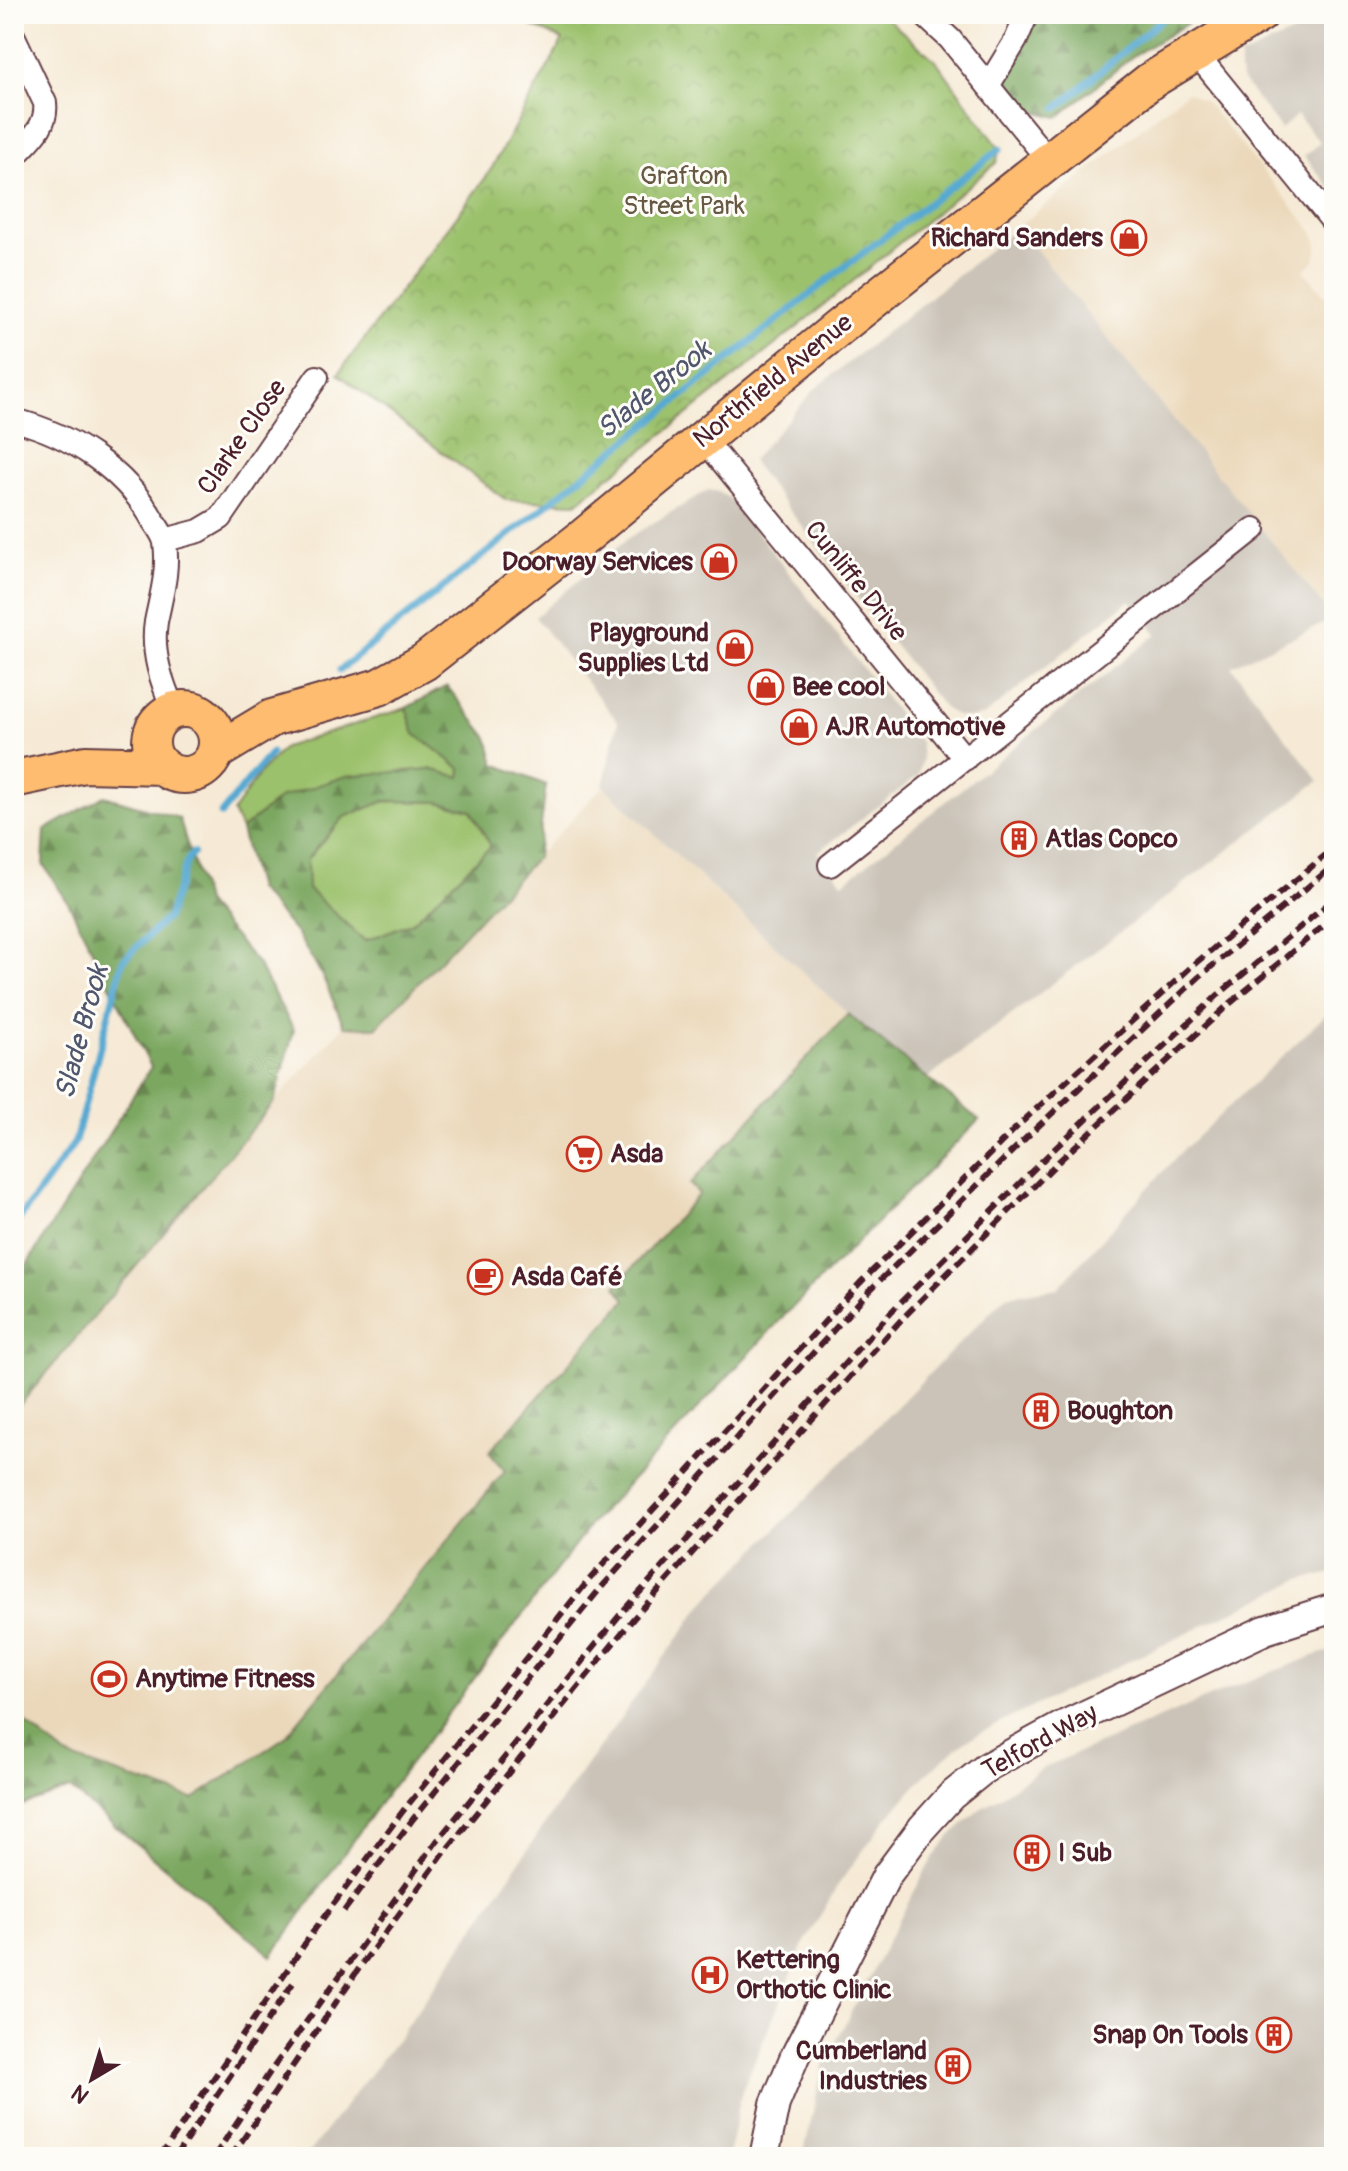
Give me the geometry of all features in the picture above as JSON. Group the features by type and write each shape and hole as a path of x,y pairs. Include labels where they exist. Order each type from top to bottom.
{"main road":[{"name":"Northfield Avenue","path":"199,727 272,718 379,687 424,662 1150,81 1260,14"},
{"path":"165,713 199,727 212,760 193,775 172,772 157,753 155,724 165,713"},
{"path":"14,779 85,764 130,763 157,753"}],"street":[{"path":"923,14 950,39 1050,162"},
{"path":"988,86 1016,40 1027,14"},
{"path":"14,37 45,103 47,114 44,124 14,157"},
{"path":"1195,52 1334,223"},
{"name":"Clarke Close","path":"165,540 199,531 221,518 317,377"},
{"path":"14,420 52,432 80,447 121,478 147,508 165,540 166,575 155,626 159,675 199,727"},
{"name":"Cunliffe Drive","path":"703,438 965,759"},
{"path":"830,865 1254,529"},
{"name":"Telford Way","path":"764,2157 775,2104 795,2056 872,1903 887,1875 951,1796 987,1767 1062,1726 1265,1630 1334,1608"}],"shaded area":[{"path":"1334,14 1334,192 1304,156 1320,142 1297,115 1281,129 1241,79 1240,57"},
{"path":"1187,92 1205,101 1312,230 1317,251 1315,260 1304,270 1325,296 1334,292 1334,620 1018,227"},
{"path":"1018,227 1334,619 1231,666 1319,781 926,1080 848,1014 603,786 618,722 535,617 630,537 708,490 732,500 920,742 922,759 918,776 818,852 843,883 1157,634 1130,600 985,715 971,718 957,716 944,708 751,461 815,389"},
{"path":"603,786 848,1014 690,1184 699,1194 617,1286 627,1300 489,1452 505,1471 285,1737 193,1799 66,1755 14,1713 14,1412 274,1102 344,1026 376,1028"},
{"path":"1334,1007 1334,1573 1299,1580 1016,1715 965,1741 923,1777 884,1822 838,1885 806,1940 742,2091 728,2157 305,2157 400,2036 567,1792 705,1601 1006,1296 1058,1288 1176,1157"},
{"path":"1334,1651 1334,2157 803,2157 823,2066 932,1859 951,1835 979,1810 1042,1768 1235,1686"}],"green space":[{"name":"Grafton Street Park","path":"536,14 882,14 937,62 1000,149 996,163 800,325 576,503 506,500 338,374 489,173 563,40 530,25"},
{"path":"1032,14 1203,14 1133,56 1058,117 1024,109 1001,77"},
{"path":"447,686 488,738 495,764 546,785 537,857 376,1028 344,1026 322,975 296,933 257,889 241,830 280,798 346,776 429,769 460,777 461,769 415,734 406,708","holes":["385,801 438,802 471,810 491,846 413,922 365,941 308,889 307,859 344,817"]},
{"path":"406,708 415,734 461,769 461,777 429,769 280,798 241,830 233,812 259,774 284,747"},
{"path":"104,796 179,818 206,904 257,963 294,1030 274,1102 14,1412 14,1285 151,1067 69,904 43,864 45,830"},
{"path":"385,801 438,802 471,810 491,846 413,922 365,941 307,889 307,859 344,817"},
{"path":"848,1014 979,1120 781,1319 592,1523 374,1811 272,1956 70,1789 14,1808 14,1713 66,1756 193,1799 285,1737 505,1471 489,1452 626,1300 616,1286 699,1194 690,1184"}],"waterway":[{"name":"Slade Brook","path":"1057,108 1168,14"},
{"name":"Slade Brook","path":"340,670 834,275 1000,149"},
{"name":"Slade Brook","path":"221,814 271,753"},
{"name":"Slade Brook","path":"14,1226 75,1142 123,960 168,917 187,861 193,853"}],"railway":[{"path":"160,2157 315,1929 403,1811 588,1581 860,1283 1022,1122 1191,967 1334,848"},
{"path":"344,1911 413,1819 599,1590 869,1291 1032,1132 1199,977 1334,865"},
{"path":"214,2157 270,2072 437,1841 623,1611 891,1312 1049,1154 1218,995 1334,899"},
{"path":"231,2157 362,1964 448,1848 633,1619 901,1320 1058,1162 1227,1006 1334,917"},
{"path":"175,2157 293,1983"}],"place":[{"name":"Richard Sanders","path":"1129,238"},
{"name":"Doorway Services","path":"719,562"},
{"name":"Playground Supplies Ltd","path":"735,648"},
{"name":"Bee cool","path":"766,687"},
{"name":"AJR Automotive","path":"799,727"},
{"name":"Atlas Copco","path":"1019,839"},
{"name":"Asda","path":"584,1154"},
{"name":"Asda Café","path":"485,1277"},
{"name":"Boughton","path":"1041,1411"},
{"name":"Anytime Fitness","path":"109,1679"},
{"name":"I Sub","path":"1032,1853"},
{"name":"Kettering Orthotic Clinic","path":"710,1975"},
{"name":"Snap On Tools","path":"1274,2035"},
{"name":"Cumberland Industries","path":"953,2066"}]}
